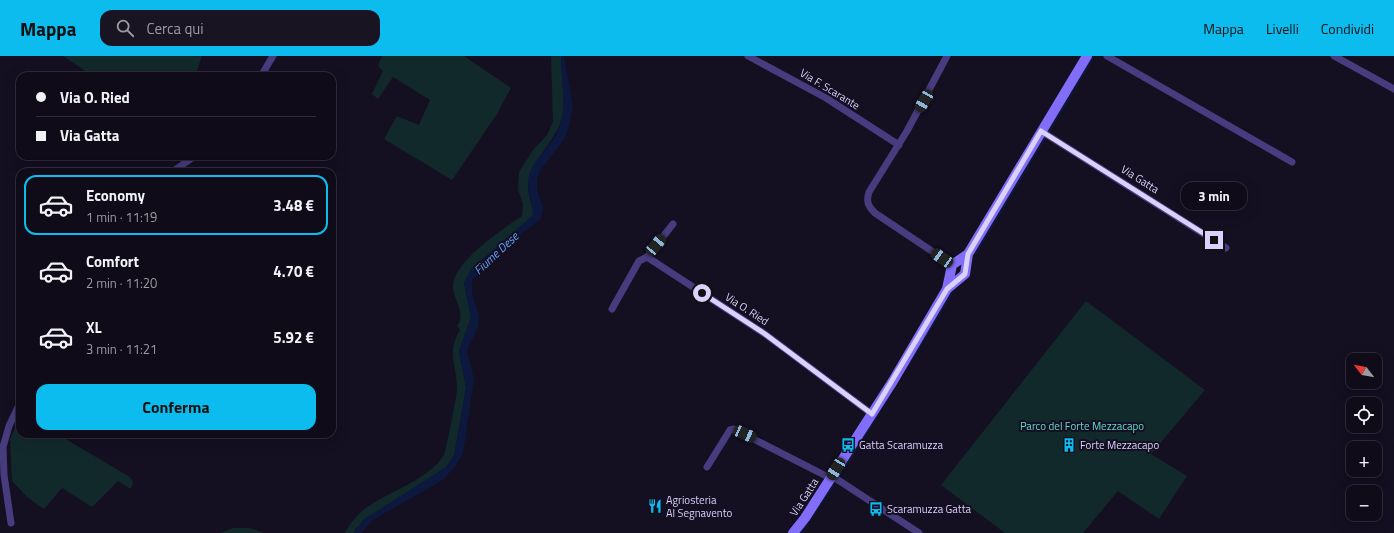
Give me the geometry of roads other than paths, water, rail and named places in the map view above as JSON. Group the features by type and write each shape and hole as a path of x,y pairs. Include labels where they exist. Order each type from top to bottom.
{"street":[{"path":"263,72 273,56"},
{"name":"Via F. Scarante","path":"748,56 826,98 899,145"},
{"path":"947,56 899,145 869,192 868,204 875,213 956,269 968,254 1045,133 1087,56"},
{"path":"1107,56 1292,162"},
{"path":"1334,56 1394,89"},
{"name":"Via Gatta","path":"1045,133 1226,248"},
{"path":"178,168 189,160"},
{"path":"612,309 639,261 648,257 673,224"},
{"name":"Via O. Ried","path":"648,257 774,340 872,414"},
{"name":"Via Gatta","path":"793,533 834,479 947,289 956,269"},
{"path":"11,523 2,477 3,447 9,426 16,411"},
{"path":"708,467 730,430 734,429 834,479 919,533"}],"water":[{"name":"Fiume Dese","path":"561,56 564,56 573,106 568,130 563,141 540,171 537,178 537,189 543,208 540,220 510,242 472,281 472,293 479,316 478,327 467,351 474,379 463,454 455,467 443,480 373,520 361,533 354,533 363,520 446,467 454,456 466,388 459,351 471,318 464,283 471,269 533,215 528,186 529,176 534,164 554,138 562,114 563,95"}],"waterway":[{"path":"976,253 1094,56"},
{"path":"905,370 952,293"},
{"path":"839,477 889,396"},
{"path":"801,533 836,481"}],"place":[{"name":"Gatta Scaramuzza","path":"848,445"},
{"name":"Forte Mezzacapo","path":"1069,445"},
{"name":"Agriosteria Al Segnavento","path":"655,506"},
{"name":"Scaramuzza Gatta","path":"876,509"}],"park label":[{"name":"Parco del Forte Mezzacapo","path":"1082,426"}]}
